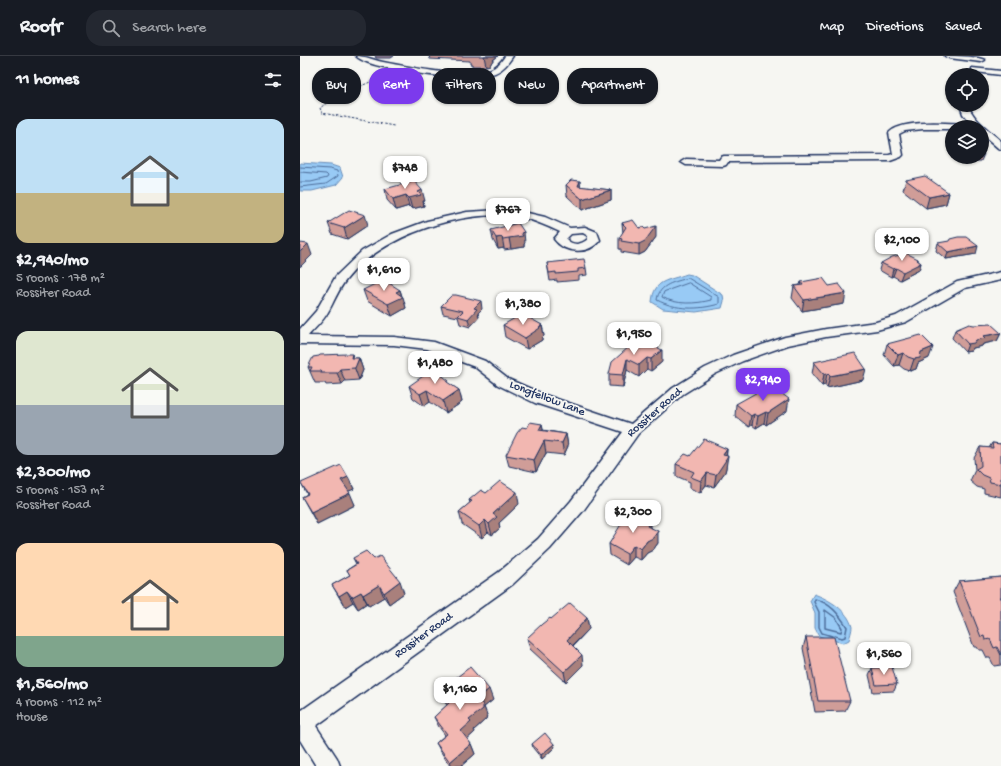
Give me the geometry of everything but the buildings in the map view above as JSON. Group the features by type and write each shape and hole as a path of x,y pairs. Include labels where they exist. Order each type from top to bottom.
{"street":[{"path":"360,56 376,62 451,75 480,74 501,68 506,64 509,56"},
{"path":"949,56 982,58 977,68"},
{"path":"989,73 1001,73"},
{"path":"966,112 973,120"},
{"path":"686,162 723,163 724,159 890,158 898,154 894,133 900,129 921,126 945,126"},
{"path":"989,135 1001,146"},
{"path":"300,337 321,313 340,279 366,253 396,236 431,223 467,215 499,213 519,214 541,219 568,231"},
{"name":"Rossiter Road","path":"301,722 506,578 539,548 577,506 633,430 678,391 710,372 738,358 785,342 826,333 877,326 901,319 961,285 1001,276"},
{"name":"Longfellow Lane","path":"300,340 394,341 429,345 480,364 503,382 540,399 633,430"},
{"path":"301,722 329,766"}],"path":[{"path":"394,126 322,113 320,108 332,99 379,80 402,67"}],"water":[{"path":"300,163 331,165 340,168 343,177 336,185 312,191 300,191"},
{"path":"687,274 692,275 723,295 724,301 722,308 696,312 663,309 652,302 653,294 659,285 668,280"},
{"path":"814,594 831,602 846,615 852,627 849,640 843,643 819,636 815,628 815,613 810,601"}]}
